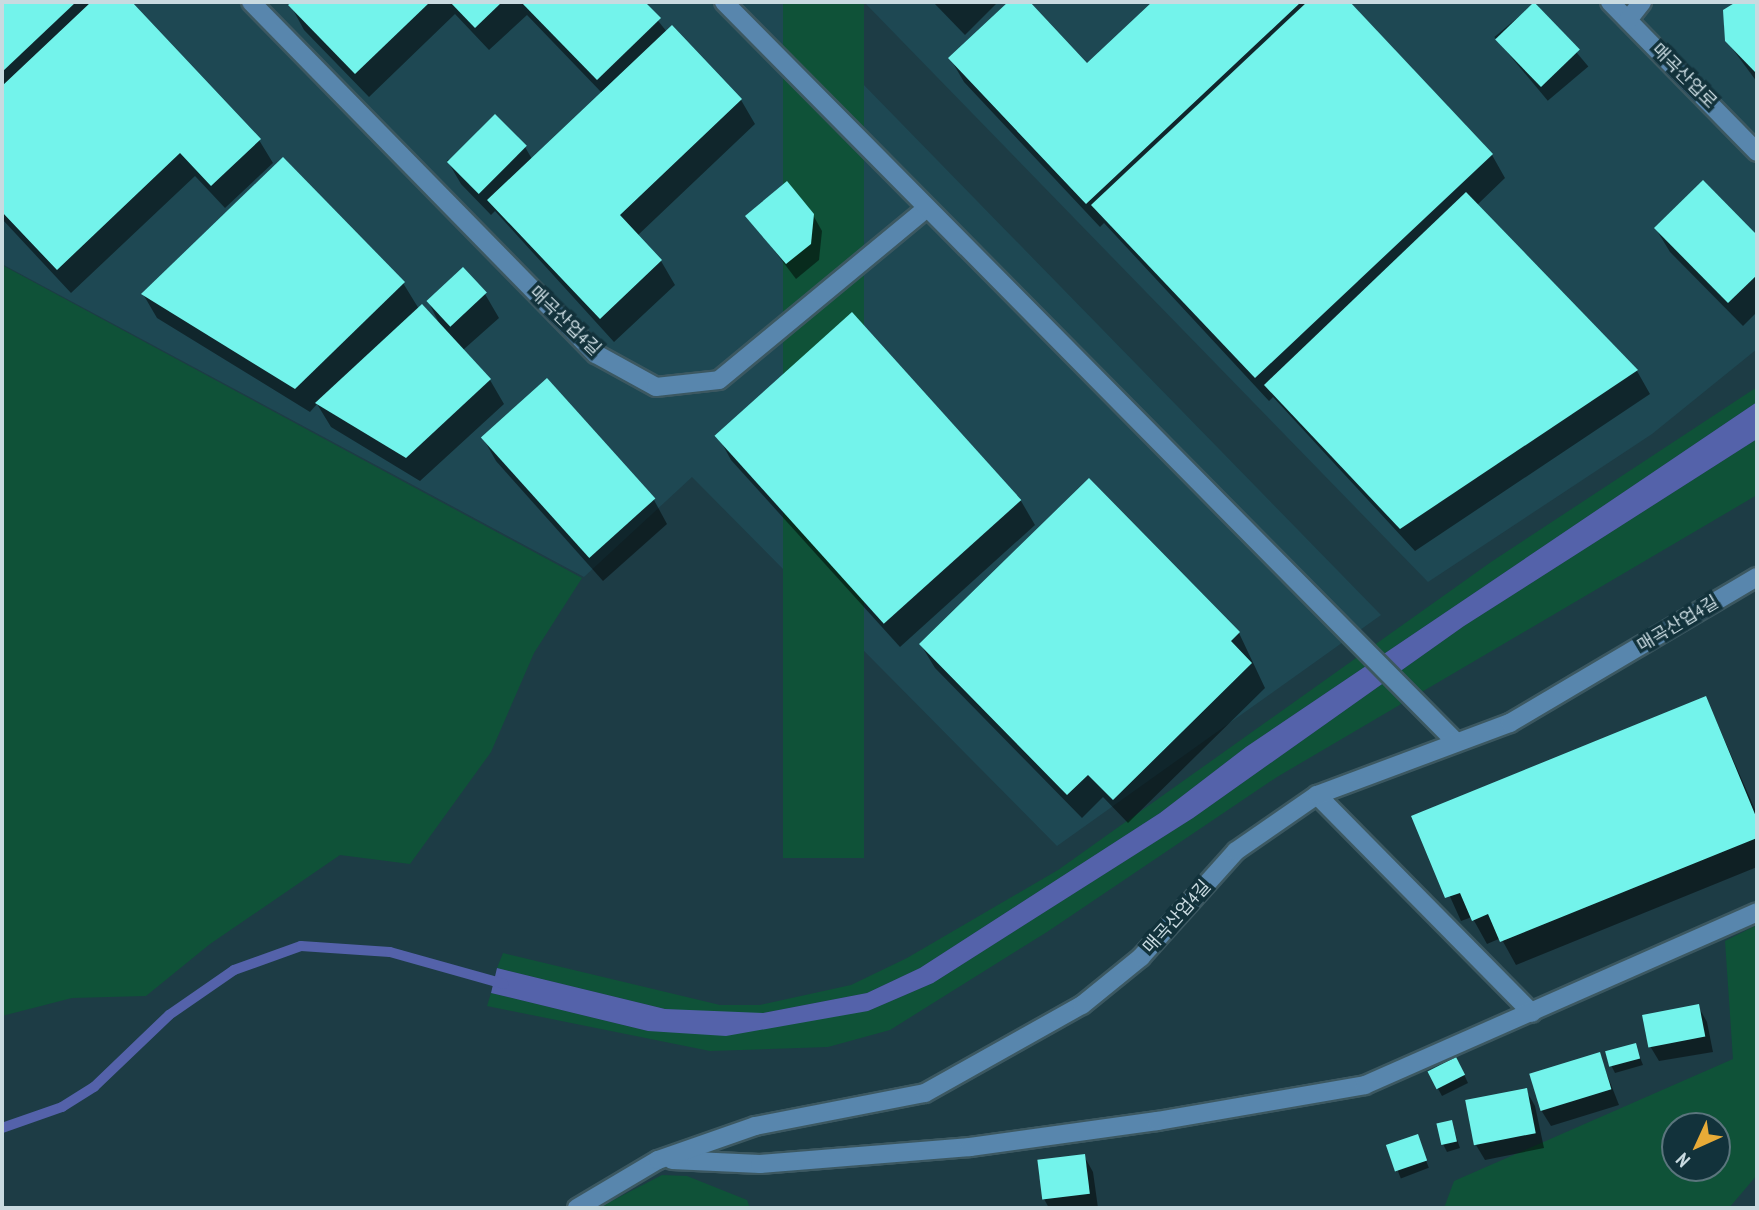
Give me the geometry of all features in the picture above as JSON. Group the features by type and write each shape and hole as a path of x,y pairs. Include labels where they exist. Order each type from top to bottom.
{"street":[{"name":"매곡산업4길","path":"251,2 596,354 656,387 719,380 927,208"},
{"path":"724,2 1456,742"},
{"name":"매곡산업로","path":"1610,2 1757,152"},
{"path":"1628,20 1642,2"},
{"name":"매곡산업4길","path":"577,1208 658,1160 755,1126 925,1093 1083,1005 1141,957 1236,851 1317,794 1510,723 1757,577"},
{"path":"1317,794 1532,1013"},
{"path":"658,1160 799,1162 970,1147 1157,1121 1365,1085 1757,912"}],"shaded area":[{"path":"2,2 783,2 1381,615 1057,846 692,477 584,577 2,264"},
{"path":"864,2 1757,2 1757,349 1652,434 1428,582"}],"green space":[{"path":"783,2 864,2 864,858 783,858"},
{"path":"2,265 582,578 534,653 491,752 410,864 340,855 210,944 146,996 72,998 2,1016"},
{"path":"1757,387 1757,402 1246,747 1160,813 920,968 867,993 763,1013 720,1013 665,1009 497,968 503,953 720,1005 760,1005 851,985 907,958 1058,870 1491,562"},
{"path":"1757,439 1757,495 1277,777 1047,932 890,1030 828,1047 710,1051 487,1006 491,993 648,1031 868,1011 933,983 1193,818 1464,626"},
{"path":"1757,925 1757,1175 1729,1208 1444,1208 1454,1181 1733,1059 1725,941"},
{"path":"662,1175 687,1176 747,1200 750,1208 598,1208"}],"water":[{"path":"1757,402 1757,439 1464,626 1193,818 933,983 868,1011 726,1036 648,1031 491,993 497,968 665,1009 763,1013 867,993 920,968 1160,813 1246,747"}],"building":[{"path":"2,2 76,2 2,72"},
{"path":"91,2 132,2 261,139 211,186 180,153 57,270 2,212 2,86"},
{"path":"292,2 430,2 355,74 288,5"},
{"path":"450,2 502,2 475,28"},
{"path":"521,2 645,2 661,18 597,80"},
{"path":"1008,2 1030,2 1087,63 1152,2 1301,2 1086,204 948,58"},
{"path":"1307,2 1350,2 1493,154 1255,378 1091,205"},
{"path":"1534,2 1580,49 1541,87 1495,40"},
{"path":"1736,2 1757,2 1757,74 1725,41 1723,10"},
{"path":"672,25 742,99 620,215 662,260 600,319 487,200"},
{"path":"495,114 527,146 479,194 447,162"},
{"path":"283,157 405,282 295,389 141,294"},
{"path":"1703,180 1757,235 1757,275 1728,303 1654,228"},
{"path":"787,181 814,214 811,244 786,264 745,216"},
{"path":"1466,192 1638,370 1400,529 1264,385"},
{"path":"463,267 487,293 450,327 426,301"},
{"path":"422,304 491,379 406,458 315,403"},
{"path":"852,312 1021,500 884,624 715,436"},
{"path":"547,378 655,498 589,558 481,438"},
{"path":"1089,478 1240,632 1231,641 1252,663 1113,800 1088,775 1067,795 919,644"},
{"path":"1706,696 1757,819 1757,838 1500,942 1488,914 1472,921 1460,893 1445,898 1411,816"},
{"path":"1699,1004 1705,1036 1648,1047 1642,1015"},
{"path":"1636,1043 1640,1058 1609,1067 1605,1051"},
{"path":"1600,1052 1611,1089 1541,1111 1529,1074"},
{"path":"1456,1057 1465,1075 1437,1089 1427,1072"},
{"path":"1527,1088 1536,1133 1474,1145 1465,1100"},
{"path":"1452,1120 1457,1141 1441,1145 1436,1124"},
{"path":"1418,1134 1427,1160 1395,1172 1386,1145"},
{"path":"1085,1154 1090,1194 1042,1200 1037,1160"}],"waterway":[{"path":"2,1128 62,1107 94,1087 169,1015 234,970 301,946 390,952 504,984"}]}
